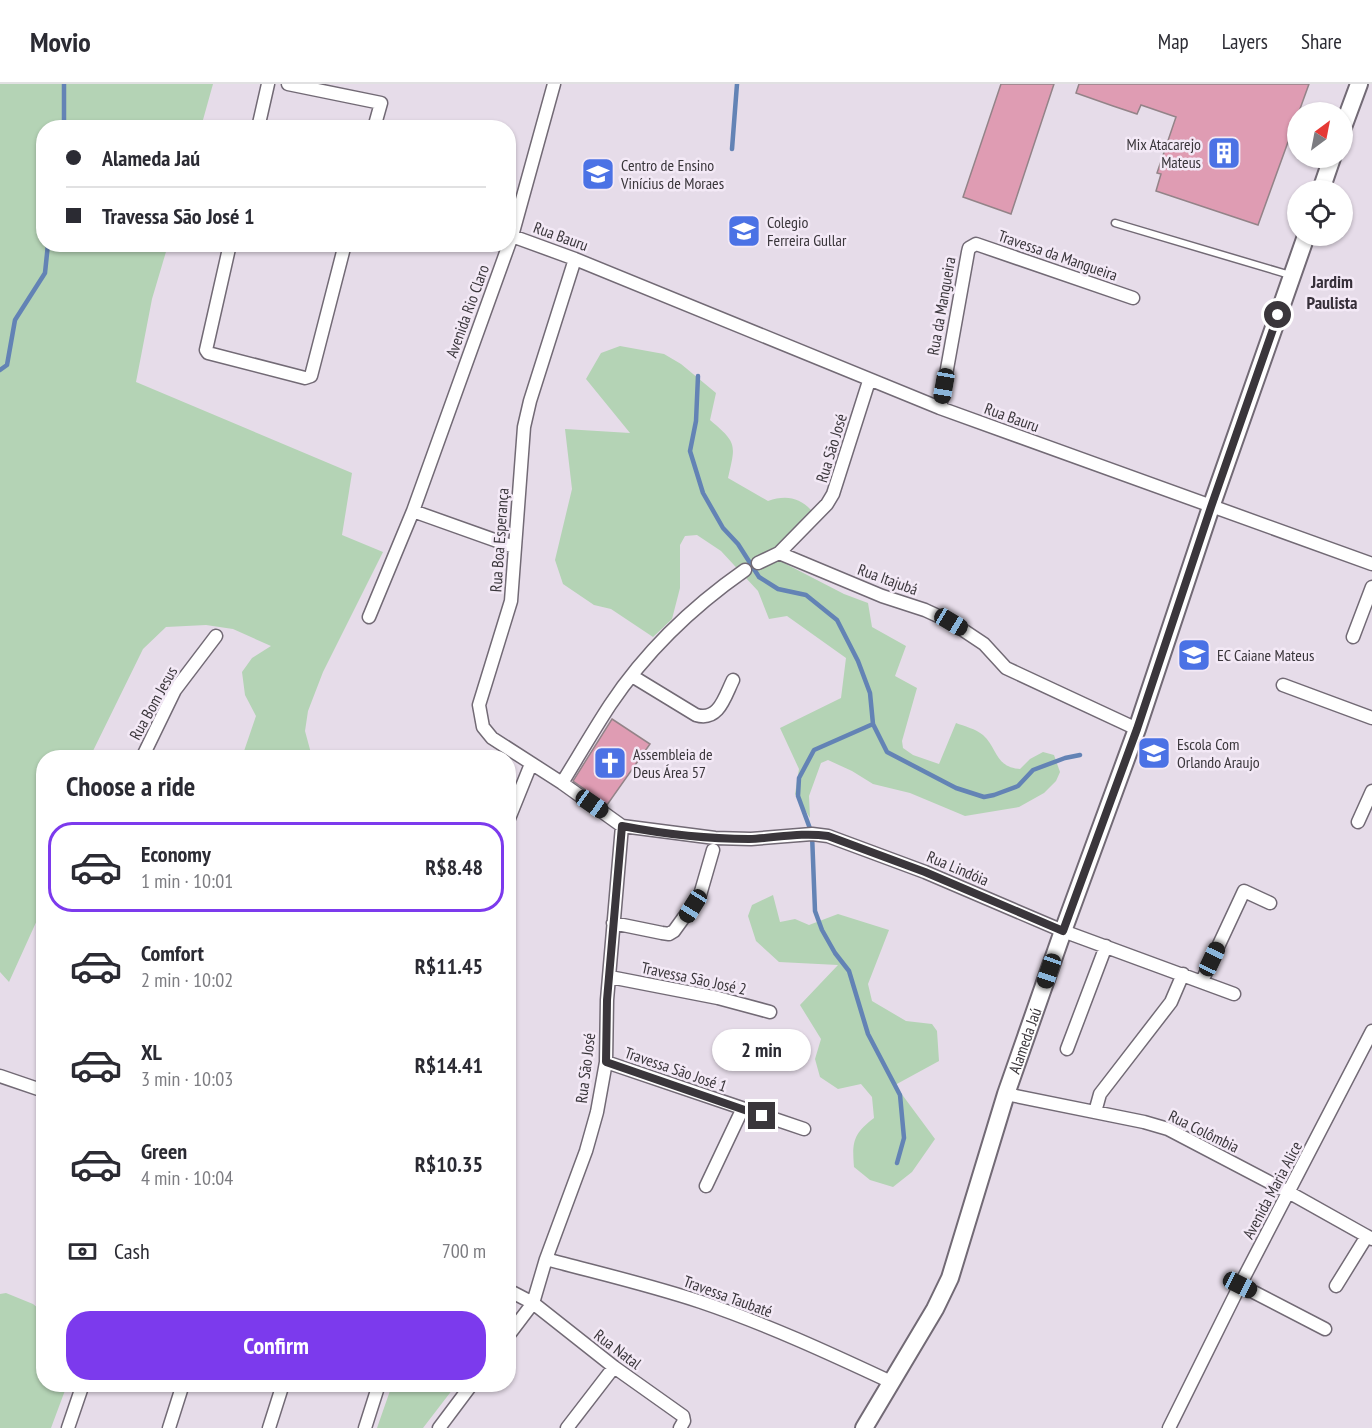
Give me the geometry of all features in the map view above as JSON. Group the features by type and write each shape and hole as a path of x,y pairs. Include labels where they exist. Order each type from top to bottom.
{"main road":[{"path":"1352,102 1359,84"},
{"name":"Alameda Jaú","path":"864,1428 935,1309 950,1278 1006,1094 1137,729 1211,507 1302,246"}],"street":[{"path":"260,120 268,84"},
{"path":"288,84 381,102 376,120"},
{"name":"Avenida Rio Claro","path":"516,222 554,84"},
{"name":"Rua Bauru","path":"516,237 748,328 869,381 1372,564"},
{"name":"Travessa da Mangueira","path":"972,246 976,244 1133,298"},
{"name":"Rua da Mangueira","path":"940,408 968,252 972,246"},
{"path":"228,252 206,350 305,378 311,376 343,252"},
{"name":"Avenida Rio Claro","path":"369,617 413,511 506,252"},
{"name":"Rua Boa Esperança","path":"510,750 492,738 483,727 479,716 479,705 511,601 527,413 575,259"},
{"name":"Rua São José","path":"758,564 779,553 834,494 869,381"},
{"path":"413,511 514,547"},
{"name":"Rua Itajubá","path":"779,553 951,622 984,644 1006,668 1137,729"},
{"path":"562,783 611,704 659,643 686,615 745,570"},
{"path":"1353,637 1372,587"},
{"name":"Rua Bom Jesus","path":"146,750 175,690 216,636"},
{"path":"632,676 703,718 712,716 718,710 733,680"},
{"path":"1283,685 1372,718"},
{"name":"Rua Boa Esperança","path":"516,754 562,783 622,826"},
{"path":"516,801 531,764"},
{"path":"1358,822 1372,791"},
{"name":"Rua São José","path":"533,1304 546,1259 586,1151 597,1112 606,1062 622,826"},
{"name":"Rua Lindóia","path":"622,826 715,838 751,839 812,834 828,836 925,872 1063,931 1234,994"},
{"path":"614,923 669,934 674,931 700,895 712,850"},
{"path":"1202,981 1242,893 1246,891 1270,903"},
{"path":"1067,1048 1106,946"},
{"path":"1095,1112 1100,1094 1171,1002 1183,974"},
{"name":"Travessa São José 2","path":"610,977 718,998 770,1012"},
{"name":"Avenida Maria Alice","path":"1169,1428 1240,1285 1372,1031"},
{"name":"Travessa São José 1","path":"606,1062 742,1110 804,1129"},
{"path":"0,1076 36,1088"},
{"name":"Rua Colômbia","path":"1006,1094 1168,1129 1290,1192 1369,1237"},
{"path":"706,1186 742,1110"},
{"path":"1336,1286 1369,1237"},
{"name":"Travessa Taubaté","path":"546,1259 645,1285 702,1303 829,1352 891,1382"},
{"path":"1240,1285 1325,1329"},
{"name":"Rua Natal","path":"516,1294 533,1304 682,1423"},
{"path":"516,1326 533,1304"},
{"path":"567,1428 614,1367"},
{"path":"68,1428 80,1392"},
{"path":"169,1428 180,1392"},
{"path":"268,1428 280,1392"},
{"path":"365,1428 376,1392"},
{"path":"439,1428 466,1392"}],"lane":[{"path":"1115,223 1292,276"}],"green space":[{"path":"0,84 213,84 203,120 36,120 36,252 166,252 152,299 136,382 352,473 342,535 383,552 323,672 308,711 305,731 310,750 244,750 256,716 245,695 242,672 252,658 271,646 233,629 206,625 166,627 143,649 93,750 36,750 36,922 9,982 0,972"},
{"path":"620,346 664,354 681,364 716,393 710,420 730,439 732,445 728,478 768,501 791,498 802,502 811,510 777,545 784,563 844,594 868,603 872,627 906,646 895,676 917,688 902,741 903,748 913,755 939,764 956,723 983,735 1001,761 1012,768 1020,769 1030,759 1043,752 1054,755 1060,772 1056,781 1044,793 1019,807 965,816 910,793 873,784 828,760 821,763 809,796 810,818 795,794 799,769 780,728 841,698 846,658 787,616 769,619 758,591 721,551 697,535 685,536 680,545 680,588 672,619 653,637 611,609 594,605 563,584 555,560 572,489 565,429 630,433 586,379 601,353"},
{"path":"773,895 780,922 795,919 809,925 838,914 889,930 868,984 872,1001 906,1021 932,1024 937,1031 939,1061 895,1085 935,1139 912,1172 893,1187 870,1180 854,1167 855,1139 874,1118 872,1097 861,1084 838,1089 820,1077 815,1059 821,1039 800,1005 838,965 779,962 756,941 748,916 752,905"},
{"path":"6,1293 36,1306 36,1392 64,1392 51,1428 0,1428 0,1294"},
{"path":"389,1392 451,1392 423,1428 377,1428"}],"building":[{"path":"1001,84 1054,84 1011,214 963,197"},
{"name":"Mix Atacarejo Mateus","path":"1079,84 1309,84 1302,102 1287,102 1287,145 1258,225 1156,191 1161,174 1157,173 1176,117 1141,105 1137,114 1076,93"},
{"name":"Assembleia de Deus Área 57","path":"612,719 650,744 607,805 573,781"}],"waterway":[{"path":"64,84 64,120"},
{"path":"732,149 737,84"},
{"path":"0,370 7,365 15,320 45,273 47,252"},
{"path":"698,376 696,421 690,451 703,493 723,528 738,544 759,577 778,589 806,595 837,620 858,661 870,693 873,724 887,752 956,788 984,797 1018,786 1033,770 1080,755"},
{"path":"873,724 814,750 799,778 798,796 812,834 815,911 822,930 835,953 849,971 868,1034 900,1095 904,1138 897,1163"}],"place":[{"name":"Mix Atacarejo Mateus","path":"1224,153"},
{"name":"Centro de Ensino Vinícius de Moraes","path":"598,174"},
{"name":"Colegio Ferreira Gullar","path":"744,231"},
{"name":"EC Caiane Mateus","path":"1194,655"},
{"name":"Escola Com Orlando Araujo","path":"1154,753"},
{"name":"Assembleia de Deus Área 57","path":"610,763"}],"district":[{"name":"Jardim Paulista","path":"1332,292"}],"route":[{"path":"762,1116 606,1062 607,1000 622,826 715,838 751,839 790,834 828,836 925,872 1063,931 1137,729 1278,315"}]}
